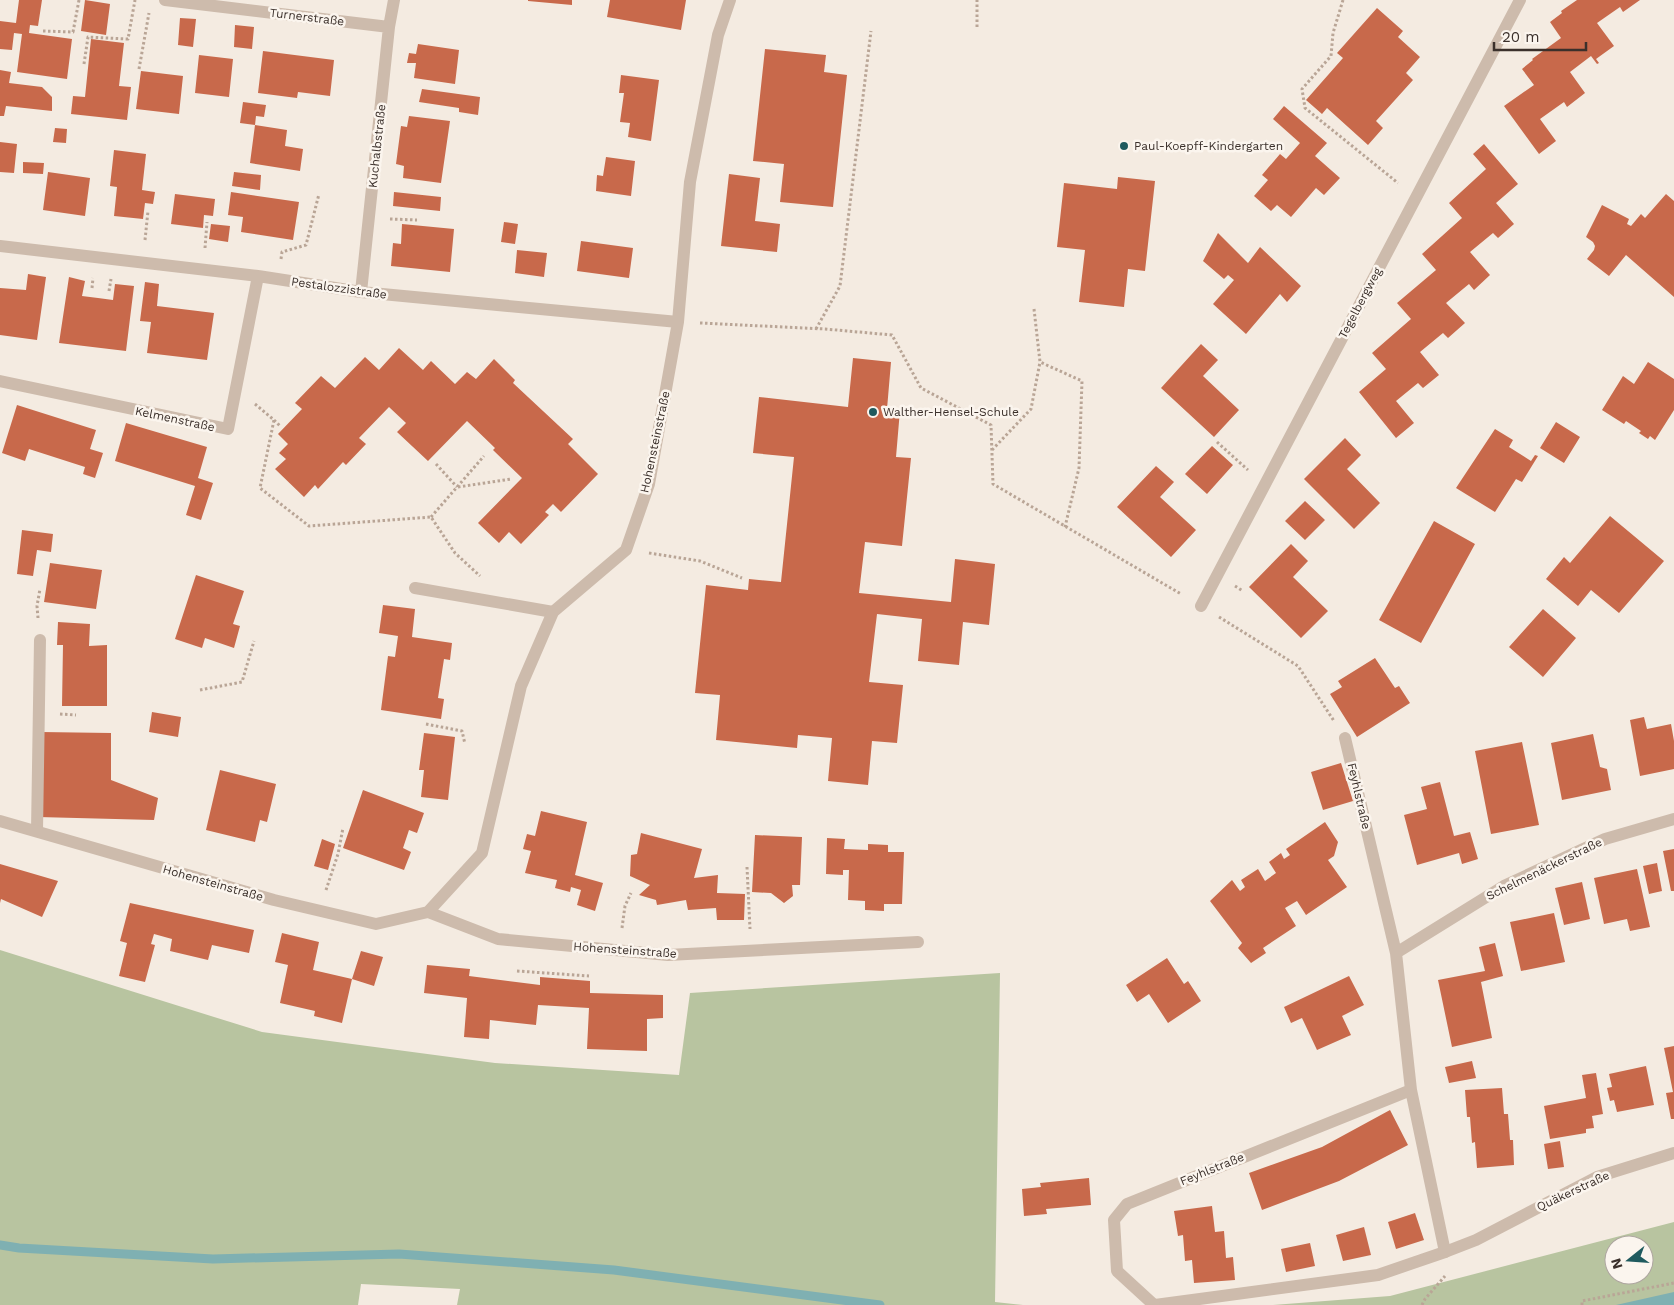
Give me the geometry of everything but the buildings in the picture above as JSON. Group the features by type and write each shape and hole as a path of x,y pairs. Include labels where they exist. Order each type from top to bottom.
{"street":[{"name":"Turnerstraße","path":"165,0 389,27"},
{"name":"Kuchalbstraße","path":"361,292 389,27 394,0"},
{"name":"Hohensteinstraße","path":"626,550 649,484 678,322 690,182 718,35 730,0"},
{"name":"Tegelbergweg","path":"1201,606 1520,0"},
{"name":"Pestalozzistraße","path":"0,246 258,276 361,292 678,322"},
{"name":"Kelmenstraße","path":"0,381 228,430 258,276"},
{"path":"428,912 482,853 522,686 553,612 626,550"},
{"path":"416,588 553,612"},
{"path":"37,831 40,640"},
{"name":"Feyhlstraße","path":"1345,738 1396,952 1411,1090 1445,1252"},
{"name":"Schelmenäckerstraße","path":"1396,952 1504,886 1605,838 1674,819"},
{"name":"Hohensteinstraße","path":"0,821 274,900 376,924 428,912 498,939 668,955 918,942"},
{"name":"Feyhlstraße","path":"1155,1305 1117,1271 1114,1220 1127,1204 1411,1090"},
{"name":"Quäkerstraße","path":"1445,1252 1476,1240 1597,1177 1674,1153"},
{"path":"1155,1305 1378,1274 1445,1252"}],"path":[{"path":"44,32 73,32 80,0"},
{"path":"84,64 88,37 128,39 135,0"},
{"path":"977,0 977,27"},
{"path":"1343,0 1333,33 1331,56 1302,89 1305,108 1416,198"},
{"path":"138,69 150,9"},
{"path":"816,329 840,286 871,31"},
{"path":"277,279 282,252 306,245 319,194"},
{"path":"142,262 148,211"},
{"path":"992,451 1031,410 1040,362 1034,309"},
{"path":"678,322 892,335 921,388 991,424 993,484 1201,606 1298,666 1345,738"},
{"path":"1040,362 1082,380 1079,468 1065,527"},
{"path":"236,388 280,426"},
{"path":"274,420 260,488 309,526 431,517 484,456"},
{"path":"1217,442 1265,485"},
{"path":"436,464 457,487"},
{"path":"457,487 511,479"},
{"path":"431,517 455,553"},
{"path":"626,550 700,561 742,578"},
{"path":"40,589 37,606 40,640"},
{"path":"200,690 242,682 254,640"},
{"path":"426,724 462,731 465,744"},
{"path":"319,911 338,854 343,828"},
{"path":"747,867 750,934 747,951"},
{"path":"618,950 625,906 632,893"},
{"path":"517,971 589,976"},
{"path":"1582,1305 1582,1300 1674,1283"}],"green space":[{"path":"0,950 262,1032 495,1063 679,1075 690,993 1000,973 995,1302 1023,1305 457,1305 460,1289 361,1284 358,1305 0,1305"},
{"path":"1674,1222 1674,1305 1273,1305 1390,1296 1604,1240 1604,1285 1654,1285 1654,1235 1624,1235"}],"water":[{"path":"1674,1292 1674,1305 1616,1305"}],"waterway":[{"path":"0,1245 19,1248 213,1259 399,1254 614,1270 880,1305"}],"place":[{"name":"Paul-Koepff-Kindergarten","path":"1124,146"},
{"name":"Walther-Hensel-Schule","path":"873,412"}]}
